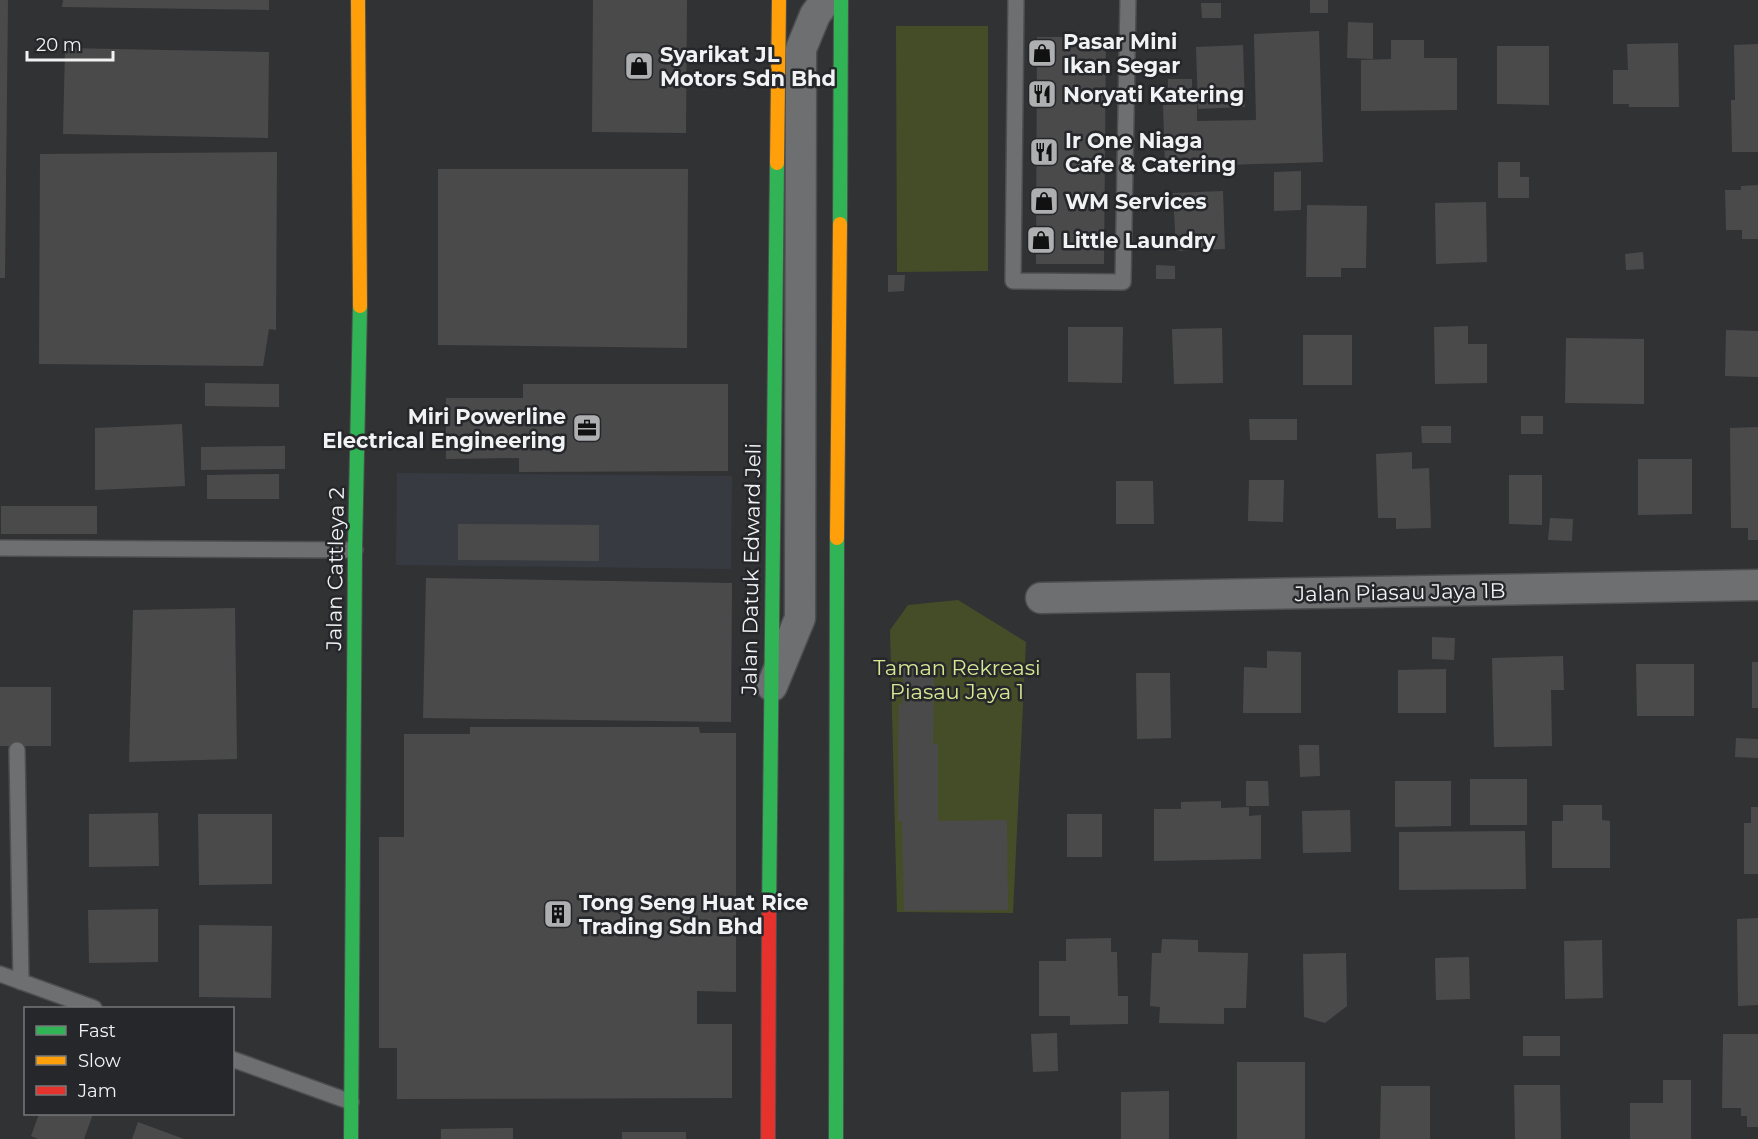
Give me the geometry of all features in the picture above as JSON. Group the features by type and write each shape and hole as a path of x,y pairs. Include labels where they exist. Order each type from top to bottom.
{"street":[{"name":"Jalan Cattleya 2","path":"351,1139 355,550 360,331 358,0"},
{"name":"Jalan Datuk Edward Jeli","path":"768,1139 770,689 778,0"},
{"path":"770,689 800,618 801,50 815,15 826,0"},
{"path":"836,1139 836,768 842,0"},
{"name":"Jalan Piasau Jaya 1B","path":"1041,598 1758,585"}],"lane":[{"path":"1016,0 1013,281 1124,282 1128,0"},
{"path":"0,548 355,550"},
{"path":"16,750 21,982"},
{"path":"0,974 91,1007"},
{"path":"234,1060 351,1102"}],"shaded area":[{"path":"397,473 732,476 731,569 396,565"}],"green space":[{"path":"896,26 988,26 988,271 897,272"},
{"name":"Taman Rekreasi Piasau Jaya 1","path":"958,600 1026,642 1013,913 897,912 890,630 908,605"}],"building":[{"path":"0,0 8,0 5,278 0,278"},
{"path":"63,0 269,0 269,10 62,7"},
{"name":"Syarikat JL Motors Sdn Bhd","path":"593,0 687,0 686,133 592,132"},
{"path":"1310,0 1328,0 1328,13 1310,13"},
{"path":"1201,3 1221,3 1221,18 1202,18"},
{"path":"1348,22 1373,23 1373,59 1347,58"},
{"path":"1319,31 1323,162 1165,167 1163,105 1197,104 1197,121 1256,120 1254,34"},
{"path":"1037,37 1106,37 1104,264 1036,264"},
{"path":"1391,40 1424,40 1424,58 1457,58 1457,110 1361,111 1361,60 1391,59"},
{"path":"1678,43 1679,107 1629,107 1629,104 1613,104 1613,70 1628,70 1627,44"},
{"path":"1758,44 1758,152 1732,152 1731,100 1735,100 1734,45"},
{"path":"1243,45 1245,107 1198,109 1196,47"},
{"path":"1497,46 1549,46 1549,105 1497,104"},
{"path":"65,48 269,52 268,138 63,134"},
{"path":"1168,79 1192,79 1192,101 1168,101"},
{"path":"277,152 276,330 269,329 263,366 39,364 40,154"},
{"path":"1498,162 1520,162 1520,177 1529,177 1529,198 1498,198"},
{"path":"438,169 688,169 687,348 438,345"},
{"path":"1301,171 1301,210 1274,211 1274,172"},
{"path":"1758,185 1758,239 1742,239 1742,230 1726,230 1725,190 1741,190 1741,186"},
{"path":"1223,191 1225,249 1176,251 1173,193"},
{"path":"1486,202 1487,262 1436,264 1435,203"},
{"path":"1307,205 1367,206 1366,268 1341,268 1341,277 1306,277"},
{"path":"1643,252 1644,269 1626,270 1625,254"},
{"path":"1156,265 1175,266 1175,279 1156,279"},
{"path":"888,275 905,275 904,291 888,292"},
{"path":"1468,326 1468,344 1487,344 1487,383 1435,384 1434,327"},
{"path":"1068,327 1123,327 1122,383 1068,382"},
{"path":"1222,328 1223,383 1174,384 1172,329"},
{"path":"1726,330 1758,331 1758,377 1725,376"},
{"path":"1303,335 1352,335 1352,385 1303,385"},
{"path":"1566,338 1644,339 1644,404 1565,403"},
{"path":"205,383 279,384 279,407 205,406"},
{"name":"Miri Powerline Electrical Engineering","path":"523,384 728,384 728,471 519,472 519,458 446,459 446,398 523,398"},
{"path":"1521,416 1543,416 1543,434 1521,434"},
{"path":"1249,419 1297,419 1297,440 1250,440"},
{"path":"182,424 185,486 95,490 95,428"},
{"path":"1421,426 1451,426 1451,443 1422,443"},
{"path":"1758,427 1758,540 1748,540 1748,528 1731,528 1730,428"},
{"path":"285,446 285,469 201,470 201,447"},
{"path":"1412,452 1412,469 1429,468 1431,528 1396,529 1396,518 1378,518 1376,454"},
{"path":"1638,459 1692,459 1692,514 1638,515"},
{"path":"279,474 279,499 207,499 207,475"},
{"path":"1509,475 1542,475 1542,525 1509,524"},
{"path":"1249,480 1284,480 1283,522 1248,521"},
{"path":"1116,481 1153,481 1154,524 1116,524"},
{"path":"1,506 97,506 97,534 1,534"},
{"path":"1550,518 1573,519 1572,541 1548,540"},
{"path":"458,524 599,525 599,561 458,560"},
{"path":"426,578 732,583 731,722 423,718"},
{"path":"235,608 237,759 129,762 133,610"},
{"path":"1432,637 1455,638 1454,660 1432,659"},
{"path":"1267,651 1301,652 1301,713 1243,713 1244,667 1267,668"},
{"path":"1563,656 1564,690 1551,690 1552,746 1494,747 1492,658"},
{"path":"1752,662 1758,662 1758,708 1752,708"},
{"path":"903,663 934,663 933,744 938,744 938,821 1007,820 1008,910 904,911 902,821 898,821 899,704 903,705"},
{"path":"1636,664 1694,664 1694,716 1637,716"},
{"path":"1446,669 1446,713 1398,713 1398,670"},
{"path":"1136,673 1170,673 1171,738 1137,739"},
{"path":"0,687 51,687 51,746 0,746"},
{"name":"Tong Seng Huat Rice Trading Sdn Bhd","path":"470,727 699,727 700,733 736,733 736,992 697,991 697,1024 732,1024 732,1098 397,1099 397,1048 379,1048 379,837 404,837 404,734 470,734"},
{"path":"1736,738 1758,739 1758,758 1735,757"},
{"path":"1299,745 1319,745 1320,776 1300,777"},
{"path":"1470,779 1527,779 1527,825 1470,825"},
{"path":"1246,781 1268,781 1269,806 1246,806"},
{"path":"1395,781 1451,781 1451,826 1395,827"},
{"path":"1221,801 1221,808 1249,807 1249,816 1261,815 1261,859 1154,861 1154,809 1181,809 1181,802"},
{"path":"1563,805 1602,805 1602,820 1610,821 1610,868 1552,868 1552,821 1563,821"},
{"path":"1751,807 1758,807 1758,874 1744,874 1744,823 1751,823"},
{"path":"1350,810 1351,852 1303,853 1302,811"},
{"path":"158,813 159,866 89,867 89,814"},
{"path":"198,814 272,814 272,884 199,885"},
{"path":"1067,814 1102,814 1102,857 1067,857"},
{"path":"1525,831 1526,889 1399,890 1399,832"},
{"path":"158,909 158,962 89,963 88,910"},
{"path":"1758,918 1758,1005 1738,1006 1737,919"},
{"path":"199,925 272,926 271,998 199,997"},
{"path":"1111,938 1111,952 1117,952 1118,996 1128,996 1128,1024 1070,1025 1070,1016 1039,1016 1039,961 1066,961 1066,939"},
{"path":"1162,939 1198,940 1198,952 1248,953 1246,1008 1224,1008 1224,1024 1159,1023 1160,1007 1150,1006 1152,953 1161,953"},
{"path":"1602,940 1603,998 1565,999 1564,941"},
{"path":"1346,953 1347,1006 1325,1023 1304,1017 1303,954"},
{"path":"1469,957 1470,999 1436,1000 1435,958"},
{"path":"1057,1033 1058,1071 1033,1072 1031,1034"},
{"path":"1723,1034 1758,1034 1758,1127 1747,1127 1747,1116 1741,1116 1741,1108 1722,1108"},
{"path":"1523,1036 1560,1036 1560,1056 1523,1056"},
{"path":"1237,1062 1305,1062 1305,1139 1237,1139"},
{"path":"1663,1080 1691,1080 1691,1139 1630,1139 1630,1103 1663,1103"},
{"path":"1514,1085 1560,1085 1561,1139 1515,1139"},
{"path":"1381,1086 1430,1086 1430,1139 1380,1139"},
{"path":"1169,1091 1169,1139 1121,1139 1121,1092"},
{"path":"39,1115 93,1115 84,1139 38,1139 31,1136"},
{"path":"138,1122 184,1139 132,1139"},
{"path":"513,1128 513,1139 441,1139 441,1129"},
{"path":"622,1132 686,1132 686,1139 622,1139"}],"traffic: fast":[{"path":"840,224 841,0"},
{"path":"769,913 777,163"},
{"path":"351,1139 355,550 360,306"},
{"path":"836,1139 837,538"}],"traffic: slow":[{"path":"358,0 360,306"},
{"path":"777,163 779,0"},
{"path":"837,538 840,224"}],"traffic: jam":[{"path":"768,1139 769,913"}],"place":[{"name":"Pasar Mini Ikan Segar","path":"1042,53"},
{"name":"Syarikat JL Motors Sdn Bhd","path":"639,66"},
{"name":"Noryati Katering","path":"1042,94"},
{"name":"Ir One Niaga Cafe & Catering","path":"1044,152"},
{"name":"WM Services","path":"1044,201"},
{"name":"Little Laundry","path":"1041,240"},
{"name":"Miri Powerline Electrical Engineering","path":"587,428"},
{"name":"Tong Seng Huat Rice Trading Sdn Bhd","path":"558,914"}]}
